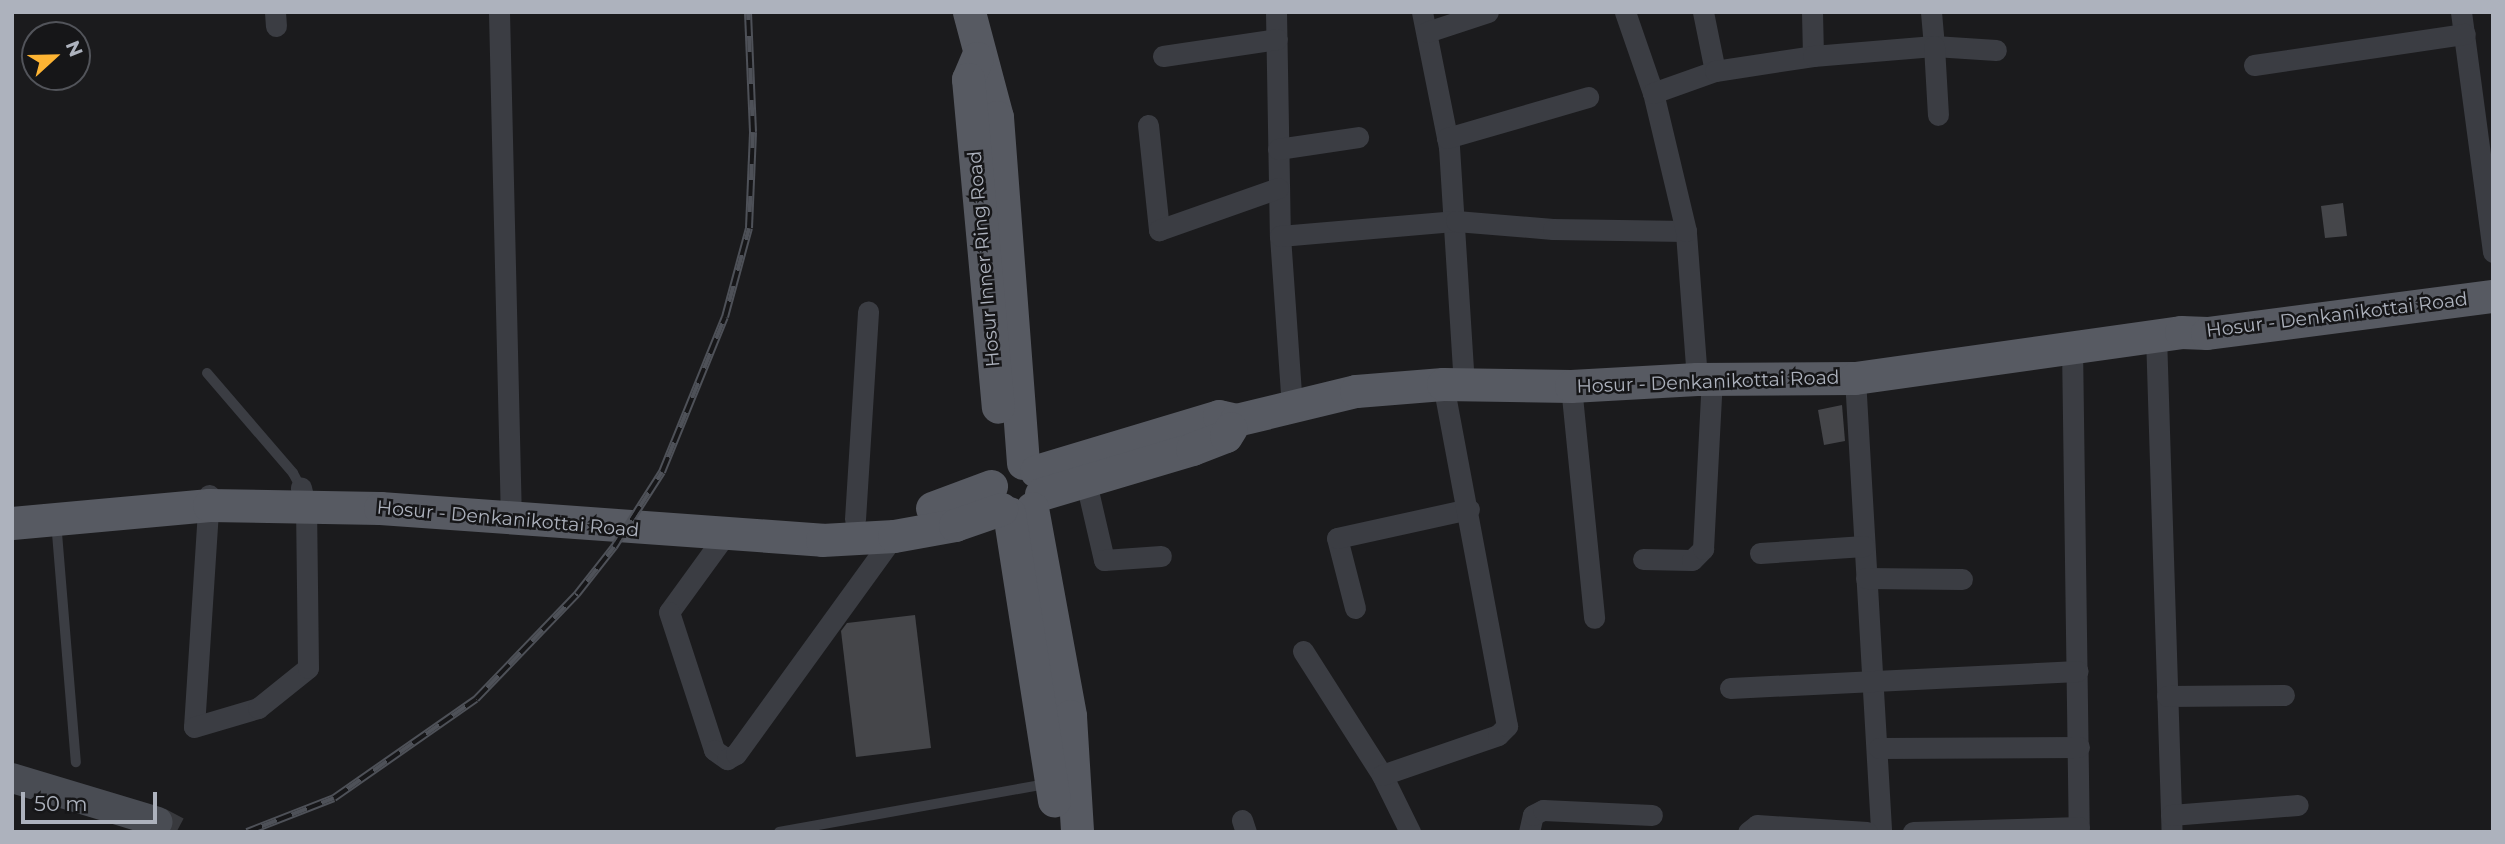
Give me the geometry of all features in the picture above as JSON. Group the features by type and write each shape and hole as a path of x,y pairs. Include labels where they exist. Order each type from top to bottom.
{"main road":[{"name":"Hosur Inner Ring Road","path":"969,12 977,55 989,76 997,117 1017,489 1053,783 1056,832"},
{"name":"Hosur - Denkanikottai Road","path":"2168,333 2204,314 2493,273"},
{"name":"Hosur - Denkanikottai Road","path":"511,510 725,535 822,540 894,536 955,525 1017,489 1219,416 1236,420 1356,391 1454,384 1571,386 1704,379 1855,378 2168,333 2207,333 2493,296"},
{"name":"Hosur - Denkanikottai Road","path":"12,504 209,497 303,498 679,518 855,519 918,512 1017,489 1086,482 1226,436 1236,420"},
{"name":"Hosur Inner Ring Road","path":"1017,489 1070,716 1077,832"},
{"name":"Hosur - Denkanikottai Road","path":"12,523 209,497"},
{"path":"12,778 158,822"}],"street":[{"path":"499,12 511,510"},
{"path":"1276,12 1280,236 1292,406"},
{"path":"1382,775 1498,735 1507,726 1469,509 1454,384 1456,221 1447,138 1425,22 1488,12"},
{"path":"1625,12 1653,93 1686,231 1704,379 1703,549 1692,560 1643,559"},
{"path":"1703,12 1715,71"},
{"path":"1812,12 1813,56"},
{"path":"1931,12 1938,115"},
{"path":"2461,12 2493,252"},
{"path":"2254,65 2465,34"},
{"path":"1163,56 1277,39"},
{"path":"1653,93 1715,71 1813,56 1934,46 1996,50"},
{"path":"1447,138 1588,97"},
{"path":"1148,125 1159,230 1279,188"},
{"path":"1278,149 1358,137"},
{"path":"1280,236 1456,221 1553,229 1686,231"},
{"path":"855,519 868,311"},
{"path":"2168,333 2167,696 2172,823 2298,806"},
{"path":"1913,832 2079,829 2072,346"},
{"path":"1855,378 1872,680 1879,748 1881,832"},
{"path":"1571,386 1594,618"},
{"path":"1086,482 1104,560 1161,556"},
{"path":"209,497 194,727 258,708 308,668 303,498"},
{"path":"1355,608 1328,540 1469,509"},
{"path":"725,535 669,612 714,750 727,759 736,754 894,536"},
{"path":"1760,553 1864,546"},
{"path":"1866,578 1962,579"},
{"path":"1303,651 1382,775 1410,832"},
{"path":"1730,688 2078,671"},
{"path":"2167,696 2284,695"},
{"path":"1879,748 2079,747"},
{"path":"1529,832 1533,815 1543,810 1652,815"},
{"path":"1748,832 1757,825 1864,832"}],"lane":[{"path":"207,373 293,473 303,498"},
{"path":"56,518 76,762"},
{"path":"779,832 1053,783"}],"building":[{"path":"2343,203 2347,236 2325,238 2321,206"},
{"path":"1842,405 1845,441 1824,445 1818,410"},
{"path":"915,615 931,748 856,757 841,631 847,623"}],"tunnel":[{"path":"158,822 177,832"}],"railway":[{"path":"247,832 334,798 476,699 577,594 614,547 662,472 725,317 749,228 753,132 748,12"}]}
